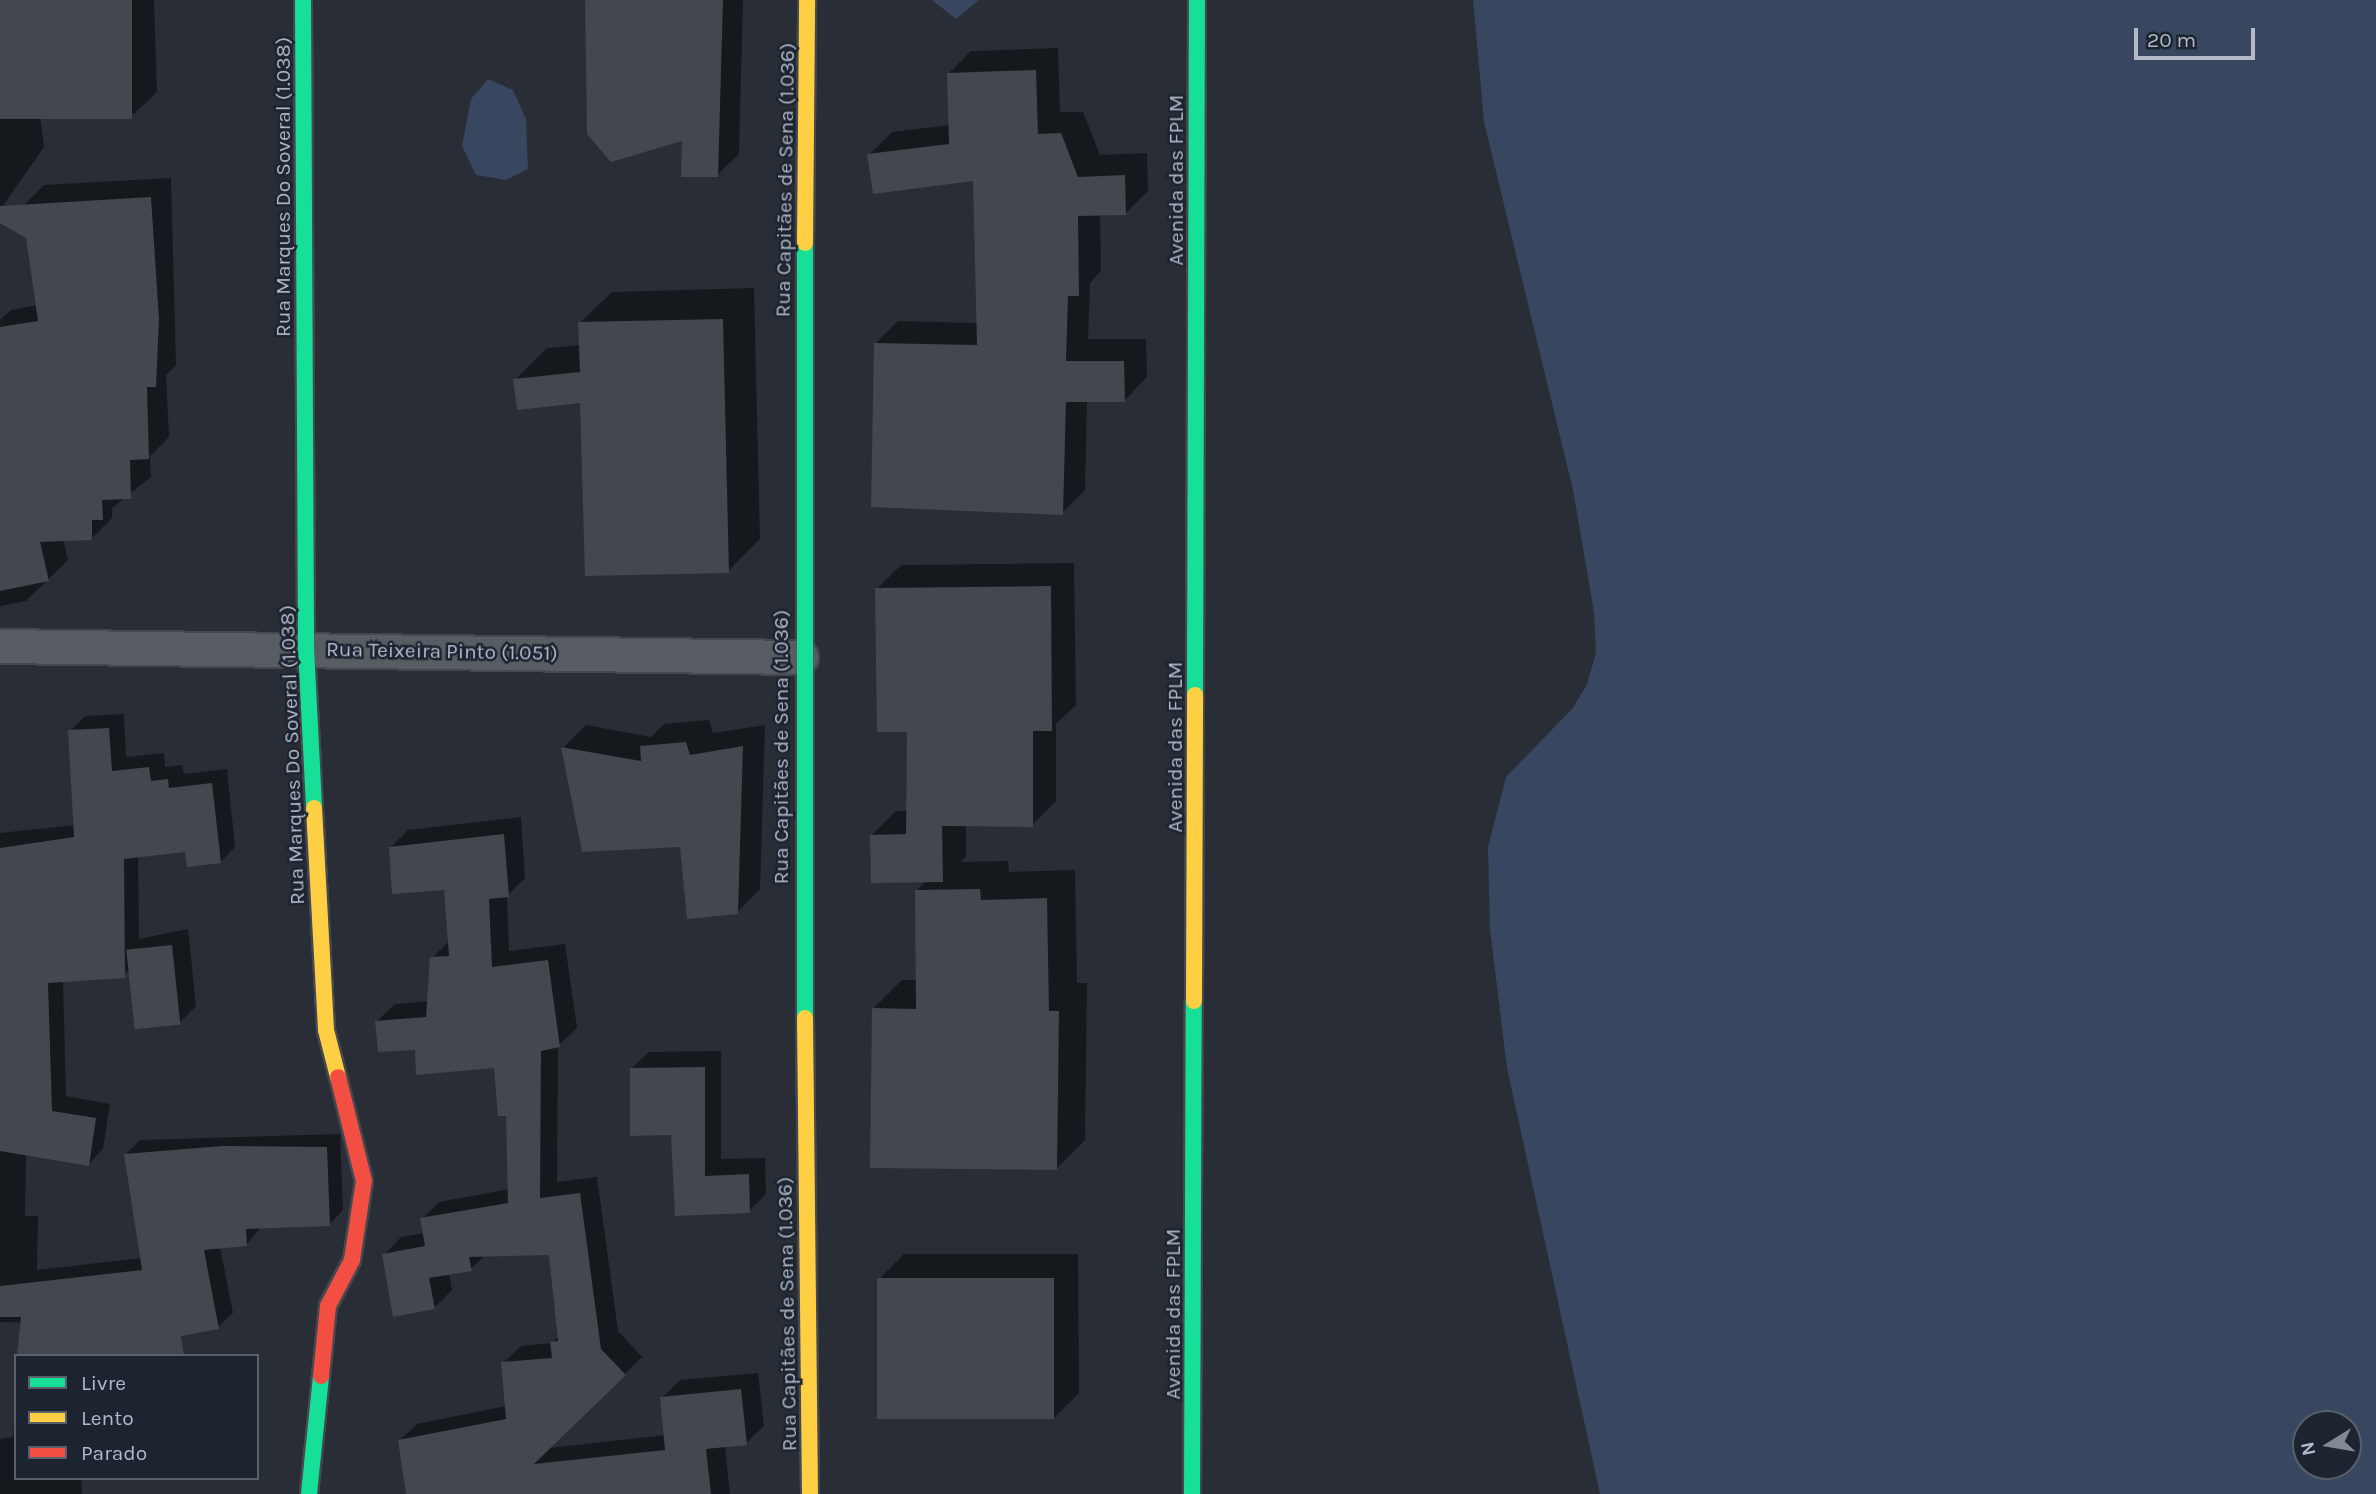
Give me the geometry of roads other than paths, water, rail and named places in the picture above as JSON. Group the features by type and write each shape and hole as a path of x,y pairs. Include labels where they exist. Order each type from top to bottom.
{"street":[{"name":"Rua Marques Do Soveral (1.038)","path":"303,0 306,648 326,1031 364,1181 352,1260 328,1306 309,1494"},
{"name":"Rua Capitães de Sena (1.036)","path":"807,0 801,657 810,1494"},
{"name":"Avenida das FPLM","path":"1192,1494 1197,0"},
{"name":"Rua Teixeira Pinto (1.051)","path":"0,646 306,648 801,657"}],"water":[{"path":"932,0 979,0 956,19"},
{"path":"1473,0 2376,0 2376,1494 1600,1494 1507,1068 1490,929 1488,847 1506,777 1573,708 1587,684 1596,653 1594,612 1573,490 1484,122"},
{"path":"488,79 513,90 526,119 528,169 506,180 476,175 462,146 471,99"}]}
